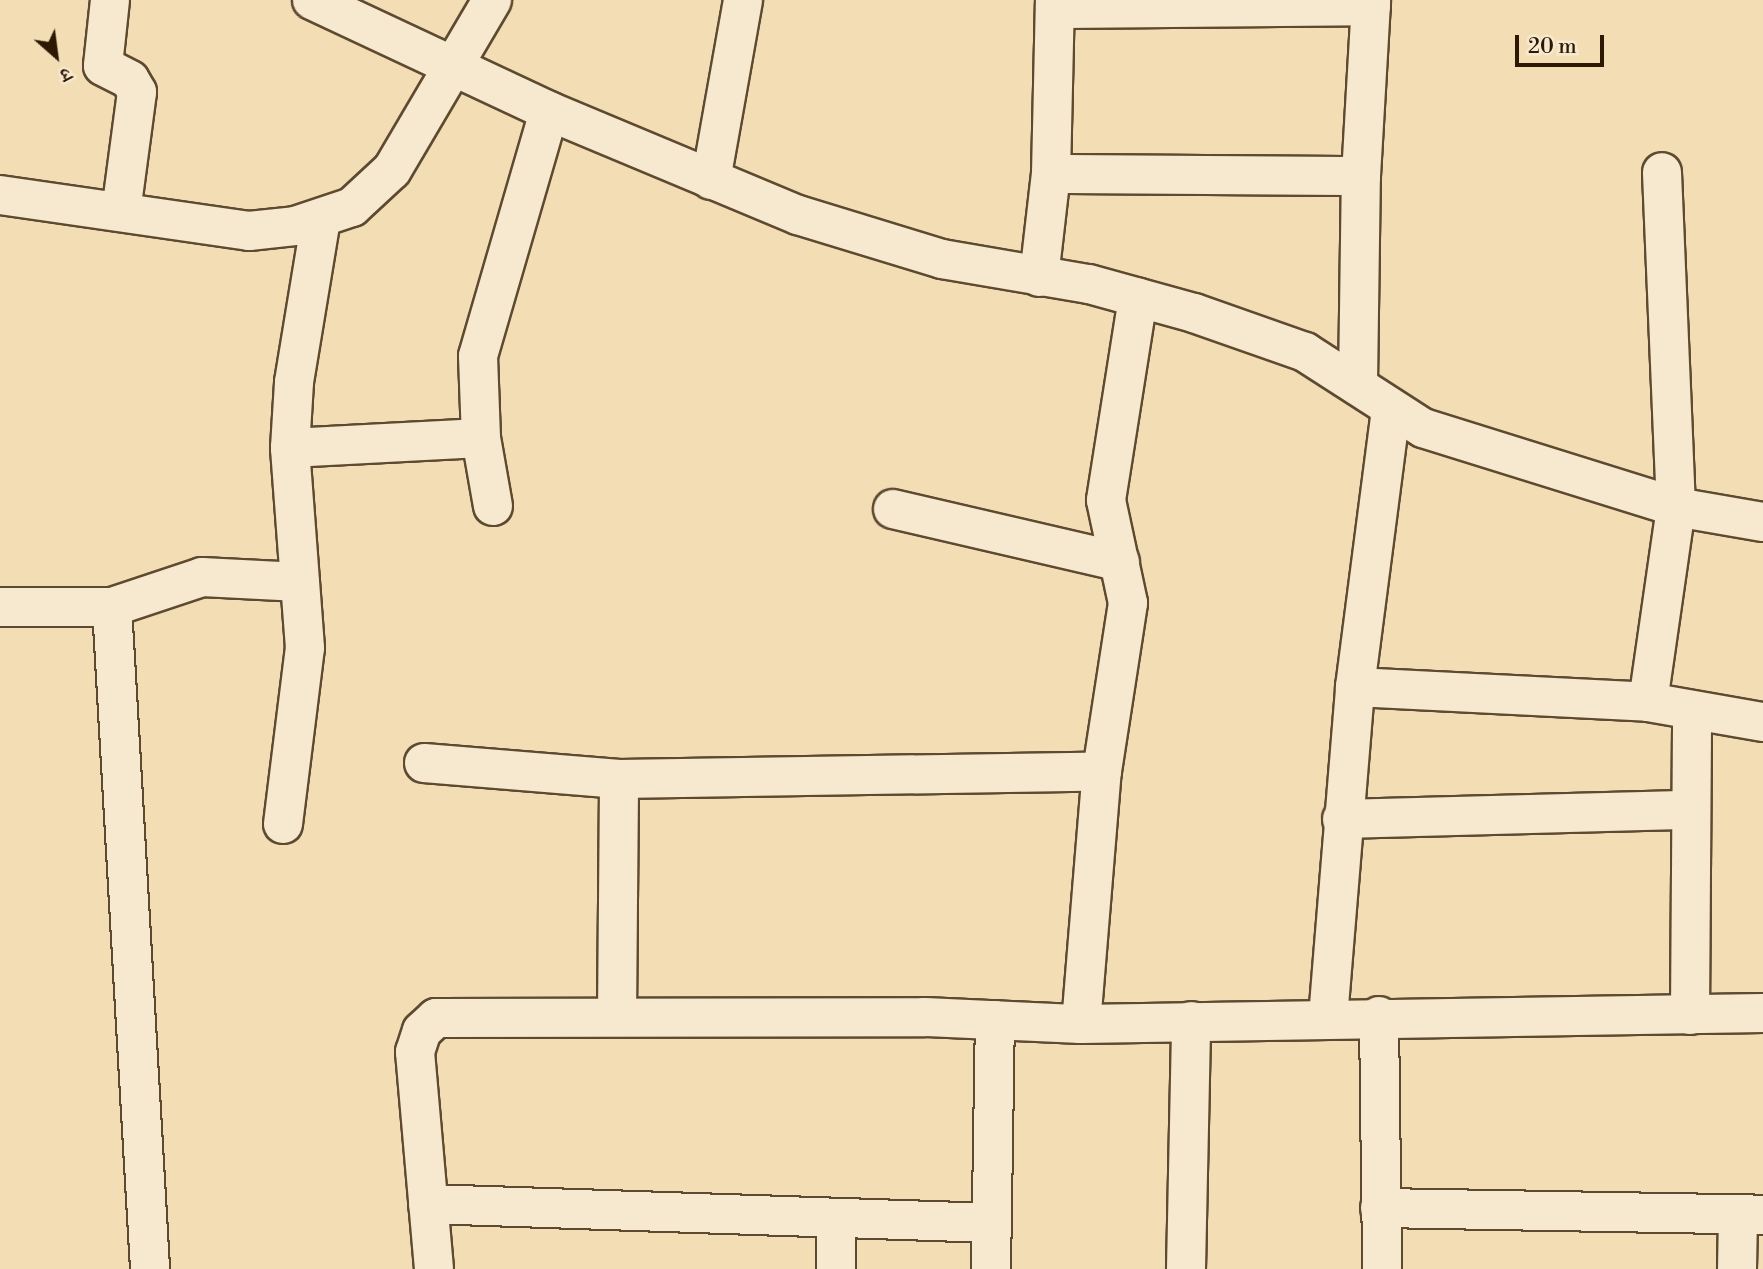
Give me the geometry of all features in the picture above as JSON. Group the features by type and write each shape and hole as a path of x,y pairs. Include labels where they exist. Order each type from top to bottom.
{"street":[{"path":"110,0 103,66 130,80 137,92 121,212"},
{"path":"312,0 549,111 711,180 892,246 1138,298 1305,352 1358,383 1391,410 1423,428 1676,507 1763,522"},
{"path":"0,195 250,231 321,219 352,207 392,170 492,0"},
{"path":"711,180 743,0"},
{"path":"1039,277 1051,174 1055,4 1371,3 1361,176 1358,383"},
{"path":"493,506 481,438 478,356 549,111"},
{"path":"1648,702 1676,507 1662,172"},
{"path":"1051,174 1361,176"},
{"path":"284,824 304,683 290,448 294,382 321,219"},
{"path":"1081,1024 1102,771 1128,603 1107,500 1138,298"},
{"path":"1328,1018 1342,819 1355,687 1391,410"},
{"path":"290,448 481,438"},
{"path":"893,509 1120,562"},
{"path":"0,607 112,607 202,576 299,582"},
{"path":"112,607 150,1269"},
{"path":"1355,687 1648,702 1692,712 1763,722"},
{"path":"1690,1015 1692,712"},
{"path":"424,763 619,779 1102,771"},
{"path":"617,1016 619,779"},
{"path":"1342,819 1691,810"},
{"path":"433,1269 415,1052 422,1031 436,1018 456,1014 995,1020 1081,1024 1379,1016 1763,1013"},
{"path":"1379,1016 1381,1269"},
{"path":"991,1269 995,1020"},
{"path":"1186,1269 1191,1021"},
{"path":"428,1204 836,1221 992,1223"},
{"path":"1380,1208 1750,1215 1737,1269"},
{"path":"836,1221 836,1269"}]}
